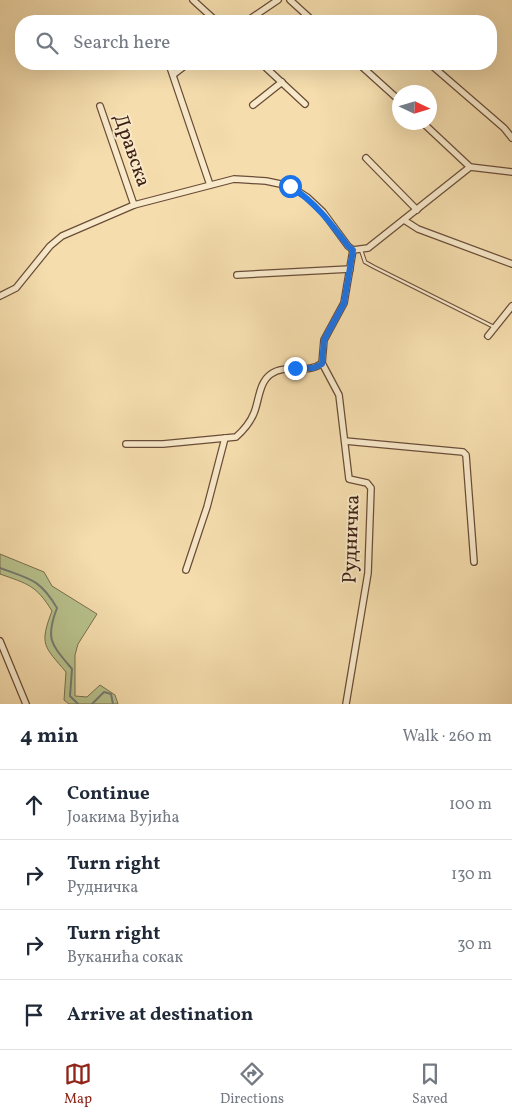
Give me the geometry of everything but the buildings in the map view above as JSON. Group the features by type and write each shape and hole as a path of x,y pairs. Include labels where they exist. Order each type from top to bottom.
{"street":[{"path":"193,0 209,15"},
{"path":"256,15 278,0"},
{"path":"290,0 306,15"},
{"path":"172,70 210,185"},
{"path":"174,74 180,70"},
{"path":"269,70 305,104"},
{"path":"365,70 392,95"},
{"path":"437,70 504,128 512,138"},
{"path":"253,105 282,82"},
{"name":"Дравска","path":"100,106 134,205"},
{"path":"431,130 470,167 512,172"},
{"path":"366,158 418,210"},
{"path":"0,296 16,288 50,246 62,236 134,205 234,179 266,181 290,186 306,197 323,212 348,246 353,250 361,250 368,248 418,210 470,167"},
{"path":"404,220 418,229 512,264"},
{"path":"126,444 162,444 236,437 248,424 259,402 261,388 270,374 290,367 313,368 322,364 324,340 344,303 353,250"},
{"path":"237,275 350,269"},
{"path":"488,336 512,306"},
{"name":"Рудничка","path":"322,364 339,395 349,479 367,483 371,488 368,573 346,704"},
{"path":"186,570 207,507 225,438"},
{"path":"345,441 463,452 466,459 474,562"},
{"path":"0,641 26,704"}],"lane":[{"path":"361,250 365,262 494,327"}],"green space":[{"path":"0,554 44,572 52,586 97,614 78,644 75,655 75,696 87,697 100,685 115,695 118,704 69,704 64,700 66,672 48,650 45,638 52,611 41,596 30,586 0,574"}],"waterway":[{"path":"0,568 33,581 45,591 57,608 51,627 52,641 72,669 70,696 78,704"},
{"path":"92,704 104,692 111,694 113,704"}],"route":[{"path":"290,186 323,212 353,250 344,303 324,340 322,364 313,368 295,368"}]}
